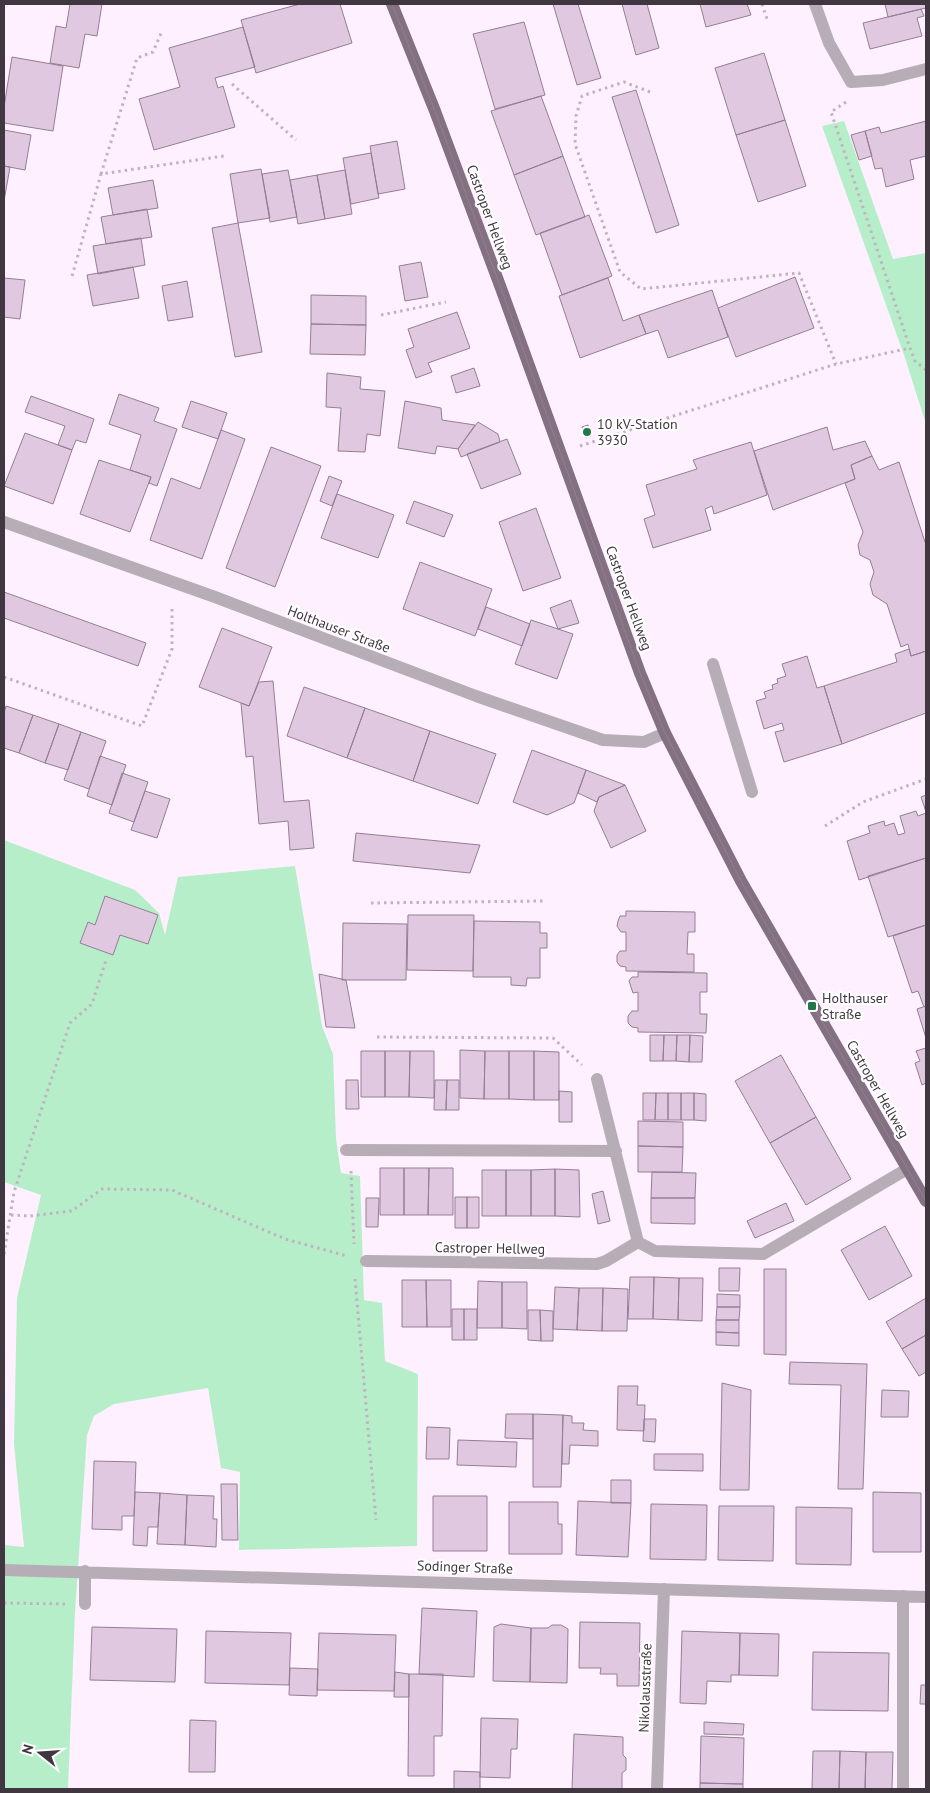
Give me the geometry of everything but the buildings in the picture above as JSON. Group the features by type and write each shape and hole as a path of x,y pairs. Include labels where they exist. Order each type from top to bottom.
{"main road":[{"name":"Castroper Hellweg","path":"392,4 452,156 640,673 665,733 741,881 926,1201"}],"street":[{"path":"815,4 829,43 851,82 883,80 926,69"},
{"name":"Holthauser Straße","path":"4,522 172,581 476,696 602,740 644,742 665,733"},
{"path":"713,664 752,792"},
{"path":"597,1079 638,1242 655,1251 763,1254 908,1169"},
{"path":"346,1150 616,1150"},
{"name":"Castroper Hellweg","path":"360,1260 597,1264 606,1261 638,1242"},
{"name":"Sodinger Straße","path":"4,1570 926,1597"},
{"path":"85,1571 85,1604"},
{"name":"Nikolausstraße","path":"657,1789 664,1589"},
{"path":"903,1596 903,1789"}],"path":[{"path":"762,4 768,22"},
{"path":"72,276 137,58 153,52 162,32"},
{"path":"650,92 624,82 582,96 576,116 574,144 620,272 641,289 799,273 836,364"},
{"path":"232,84 296,140"},
{"path":"854,98 831,112 910,348 915,361 926,370"},
{"path":"101,174 224,156"},
{"path":"381,315 446,302"},
{"path":"560,452 836,364 910,348"},
{"path":"4,678 142,726 172,649 172,581"},
{"path":"824,826 864,802 926,779"},
{"path":"371,902 543,901"},
{"path":"4,1254 14,1192 70,1023 92,1004 106,960"},
{"path":"377,1037 553,1038 597,1079"},
{"path":"346,1150 352,1176 360,1260 376,1520"},
{"path":"11,1215 30,1216 72,1211 102,1189 172,1190 285,1239 360,1260"},
{"path":"4,1603 85,1604"}],"green space":[{"path":"844,121 893,259 926,253 926,424 904,355 822,126"},
{"path":"4,840 135,890 159,913 165,935 178,877 295,866 322,1026 333,1054 336,1139 341,1173 360,1176 364,1300 382,1303 385,1361 418,1374 417,1546 239,1550 240,1472 221,1468 208,1388 114,1404 94,1416 87,1435 75,1613 68,1789 4,1789 4,1545 24,1547 14,1444 17,1298 41,1195 4,1182"}],"tram line":[{"path":"392,4 435,111 640,673 665,733 741,881 926,1201"}],"place":[{"name":"10 kV-Station 3930","path":"587,432"},
{"name":"Holthauser Straße","path":"812,1006"}]}
